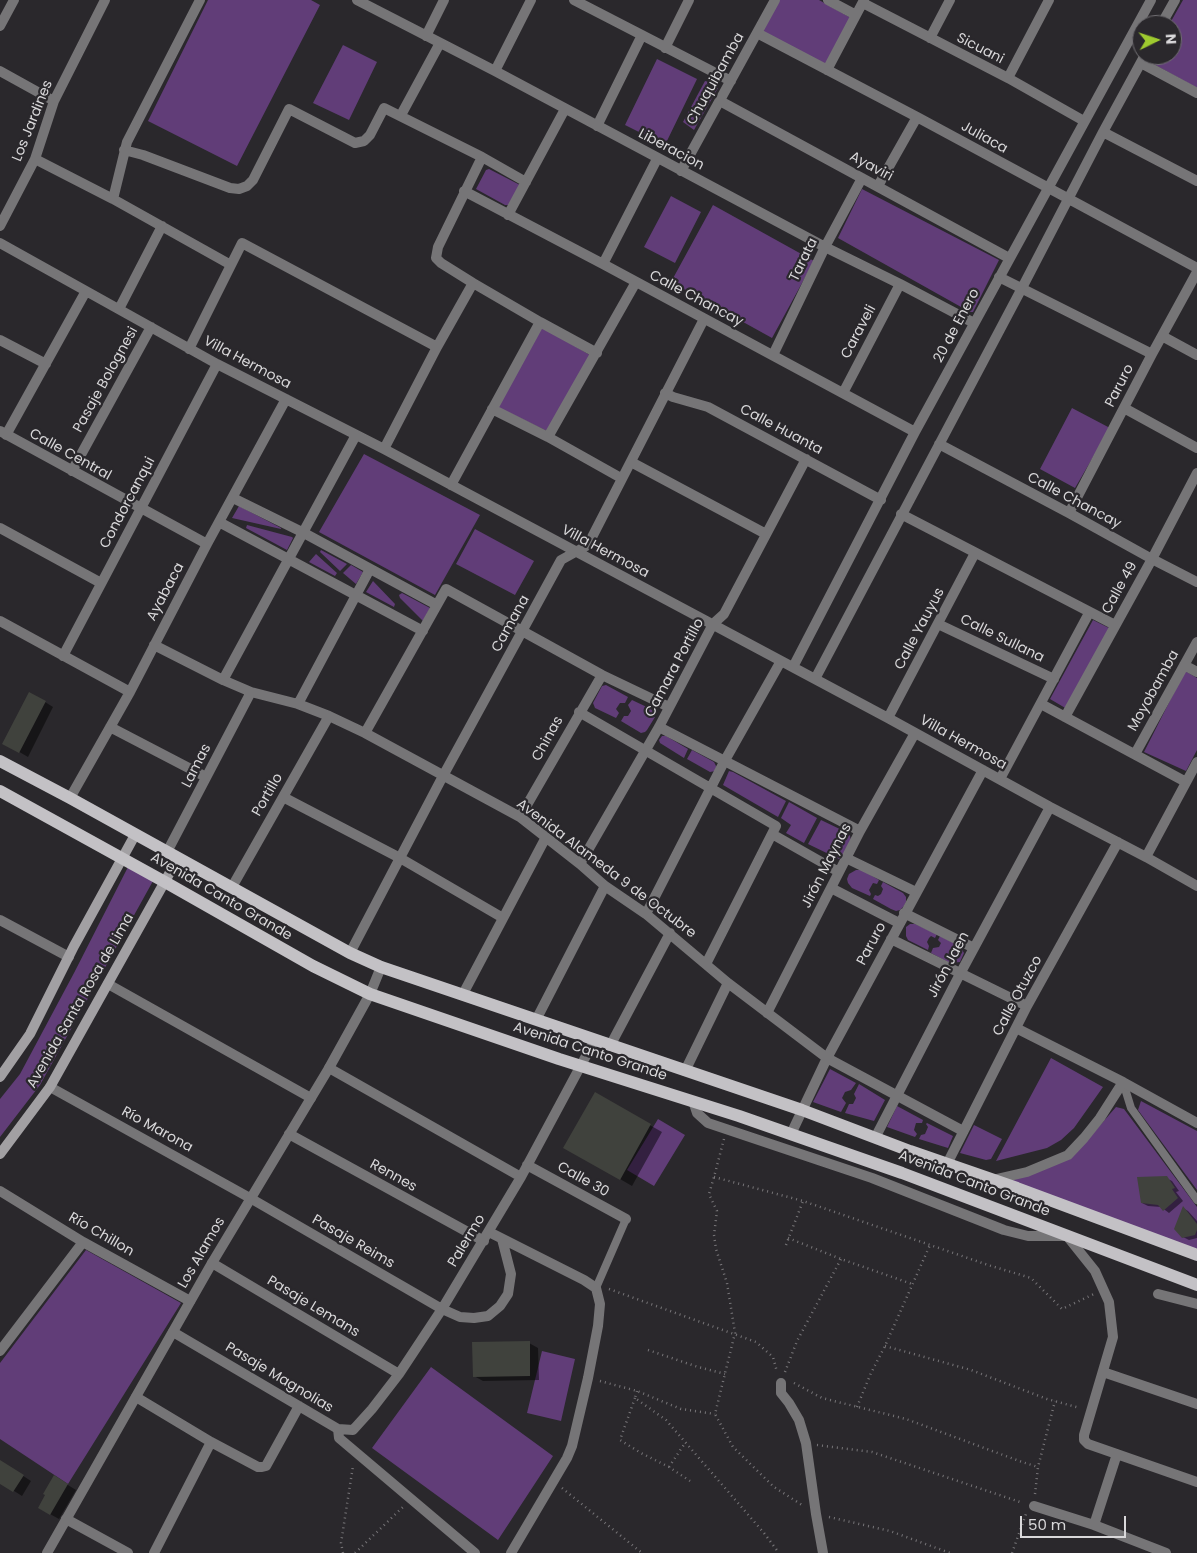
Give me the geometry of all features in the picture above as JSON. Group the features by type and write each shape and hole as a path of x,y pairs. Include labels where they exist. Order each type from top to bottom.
{"main road":[{"name":"Avenida Canto Grande","path":"0,761 350,953 381,967 594,1041 802,1110 1197,1255"},
{"name":"Avenida Canto Grande","path":"0,791 313,966 370,994 791,1134 921,1180 1197,1285"},
{"name":"Avenida Santa Rosa de Lima","path":"0,1077 30,1034 135,834"},
{"name":"Avenida Santa Rosa de Lima","path":"0,1154 50,1087 164,882 173,855"}],"street":[{"path":"0,26 14,0"},
{"name":"Los Jardines","path":"0,226 35,159 54,102 105,0"},
{"path":"113,199 124,150 200,0"},
{"name":"Liberacion","path":"356,0 495,71 825,247 974,323"},
{"path":"426,36 444,0"},
{"path":"495,71 531,0"},
{"path":"574,0 731,81"},
{"path":"666,48 688,0"},
{"name":"Chuquibamba","path":"681,171 775,0"},
{"path":"828,0 856,15"},
{"path":"930,38 950,0"},
{"path":"1008,78 1049,0"},
{"name":"20 de Enero","path":"793,667 915,432 1151,0"},
{"path":"1167,15 1175,0"},
{"path":"827,70 863,2"},
{"name":"Sicuani","path":"863,2 1008,78 1084,121"},
{"name":"Juliaca","path":"757,33 1048,188 1197,270"},
{"path":"597,126 642,36"},
{"path":"401,115 440,43"},
{"path":"815,680 1140,65"},
{"path":"1152,65 1197,94"},
{"path":"0,71 54,102"},
{"name":"Ayaviri","path":"720,101 1010,258"},
{"path":"124,150 144,155 230,188 239,189 253,180 289,109 355,143 364,141 370,136 384,108 482,156 526,182"},
{"path":"508,214 565,109"},
{"path":"878,186 917,118"},
{"path":"1103,132 1197,181"},
{"path":"482,156 438,247 436,258 441,263 540,322 597,353"},
{"path":"35,159 113,199 231,265"},
{"path":"603,264 657,159"},
{"name":"Tarata","path":"773,355 825,247 862,178"},
{"name":"Calle Chancay","path":"464,191 915,432"},
{"path":"119,309 162,226"},
{"path":"189,348 242,243 437,348"},
{"name":"Villa Hermosa","path":"0,244 217,364 384,449 713,624 1197,886"},
{"name":"Paruro","path":"1069,513 1197,270"},
{"path":"999,277 1152,354"},
{"path":"384,449 473,282"},
{"path":"548,438 636,282"},
{"name":"Caraveli","path":"843,393 900,284"},
{"path":"3,433 46,364 86,291"},
{"name":"Camana","path":"350,953 443,776 561,560 588,544 704,319"},
{"path":"451,485 540,322"},
{"name":"Pasaje Bolognesi","path":"72,472 151,328"},
{"path":"1162,336 1197,355"},
{"path":"0,340 46,364"},
{"name":"Condorcanqui","path":"63,656 217,364"},
{"name":"Calle Huanta","path":"665,393 708,408 806,458 881,500"},
{"name":"Ayabaca","path":"70,798 130,692 207,544 286,399"},
{"path":"1124,408 1197,448"},
{"path":"492,409 621,478"},
{"name":"Calle Central","path":"3,433 207,544"},
{"path":"223,680 356,435"},
{"name":"Calle Chancay","path":"938,444 1197,582"},
{"name":"Camara Portillo","path":"580,864 659,727 713,624 724,614 806,458"},
{"path":"631,462 766,534"},
{"name":"Calle 49","path":"1065,717 1197,473"},
{"path":"233,498 304,533 437,605"},
{"path":"901,514 1115,625"},
{"path":"220,522 423,631"},
{"path":"0,528 101,583"},
{"name":"Calle Yauyus","path":"888,718 976,553"},
{"path":"298,704 370,569"},
{"path":"365,733 446,589 602,675 669,707"},
{"path":"1000,779 1089,613"},
{"path":"0,621 130,692"},
{"name":"Calle Sullana","path":"938,624 1054,679"},
{"name":"Moyobamba","path":"1135,754 1197,642"},
{"name":"Avenida Alameda 9 de Octubre","path":"154,645 251,692 298,704 329,716 365,733 520,817 605,886 670,933 766,1013 827,1058 963,1131"},
{"path":"646,914 724,762 781,661"},
{"path":"1184,665 1197,672"},
{"name":"Chinas","path":"520,817 602,675"},
{"name":"Lamas","path":"173,855 206,777 251,692"},
{"path":"1041,704 1186,782"},
{"path":"579,712 776,826 706,964"},
{"name":"Portillo","path":"232,887 329,716"},
{"path":"110,727 206,777"},
{"path":"659,727 860,831"},
{"name":"Jirón Maynas","path":"766,1013 860,831 915,732"},
{"path":"1146,857 1197,762"},
{"name":"Paruro","path":"791,1134 827,1058 983,770"},
{"path":"283,797 400,858 503,918"},
{"name":"Jirón Jaen","path":"875,1138 896,1095 1050,807"},
{"path":"772,834 839,872"},
{"path":"463,994 546,837"},
{"name":"Calle Otuzco","path":"947,1164 1016,1028 1118,842"},
{"path":"846,858 916,892"},
{"path":"536,1020 605,886"},
{"path":"831,888 899,923"},
{"path":"904,913 974,948"},
{"path":"0,920 69,957"},
{"path":"610,1046 670,933"},
{"path":"891,938 960,974 1028,1006"},
{"name":"Los Alamos","path":"47,1553 212,1263 329,1068 370,994 381,967"},
{"path":"686,1071 728,983"},
{"path":"108,984 311,1098"},
{"path":"1016,1028 1123,1082 1197,1123"},
{"name":"Palermo","path":"338,1429 354,1430 399,1374 442,1309 521,1177 594,1041"},
{"path":"329,1068 521,1177"},
{"path":"991,1180 1027,1172 1068,1154 1100,1118 1123,1082"},
{"name":"Río Marona","path":"50,1087 250,1198"},
{"path":"692,1101 697,1113 708,1123 872,1178 1004,1230 1028,1236 1067,1236 1095,1271 1109,1302 1113,1337 1084,1440 1088,1444 1197,1482"},
{"name":"Rennes","path":"289,1134 486,1237 502,1239 584,1280 596,1288"},
{"name":"Calle 30","path":"527,1165 626,1219"},
{"name":"Río Chillon","path":"0,1191 83,1242 190,1301"},
{"name":"Pasaje Reims","path":"250,1198 442,1309 460,1317 488,1316 500,1306 508,1294 510,1274 502,1239"},
{"path":"0,1351 83,1242"},
{"name":"Pasaje Lemans","path":"212,1263 399,1374"},
{"path":"510,1553 567,1458 572,1446 598,1326 600,1304 596,1288"},
{"path":"1158,1294 1197,1304"},
{"name":"Pasaje Magnolias","path":"173,1332 338,1429 339,1438 475,1553"},
{"path":"1103,1372 1197,1404"},
{"path":"781,1383 781,1393 800,1420 806,1444 823,1553"},
{"path":"136,1397 211,1442 258,1467 266,1466 299,1406"},
{"path":"154,1553 211,1442"},
{"path":"1094,1525 1117,1454"},
{"path":"1031,1506 1094,1525 1166,1553"},
{"path":"66,1518 128,1553"}],"lane":[{"path":"1123,1082 1131,1108 1197,1200"},
{"path":"596,1288 626,1219"}],"path":[{"path":"726,1129 708,1194 718,1211 714,1235 716,1249 727,1283 735,1333 715,1414 733,1447 774,1487 816,1514 890,1531 950,1553"},
{"path":"714,1177 803,1201 1031,1278 1062,1309 1103,1290"},
{"path":"786,1245 803,1201"},
{"path":"788,1238 912,1284"},
{"path":"857,1407 930,1245"},
{"path":"781,1383 796,1341 841,1259"},
{"path":"596,1288 608,1289 756,1342 773,1357 781,1383"},
{"path":"885,1346 971,1370 1055,1401 1091,1411"},
{"path":"648,1350 698,1368 726,1374"},
{"path":"588,1378 637,1391 681,1409 715,1414"},
{"path":"781,1383 785,1381 791,1382 822,1398 906,1419 1038,1467"},
{"path":"637,1391 620,1440 690,1481"},
{"path":"635,1398 666,1420 764,1533 779,1553"},
{"path":"1012,1553 1031,1506 1038,1467 1055,1401"},
{"path":"669,1467 686,1443"},
{"path":"806,1444 872,1452 1031,1506"},
{"path":"343,1553 341,1542 355,1452"},
{"path":"560,1486 642,1553"},
{"path":"355,1553 410,1500"}],"shaded area":[{"path":"208,0 311,0 320,5 237,166 148,121"},
{"path":"778,0 819,0 851,18 825,65 761,31"},
{"path":"1183,0 1197,0 1197,88 1155,65 1182,65 1182,15 1175,15"},
{"path":"343,45 377,62 349,120 313,103"},
{"path":"657,59 697,79 665,145 625,125"},
{"path":"705,81 718,88 694,130 683,122"},
{"path":"489,169 520,185 509,205 505,205 476,189 486,170"},
{"path":"862,189 999,260 973,312 838,238"},
{"path":"671,196 701,212 675,263 644,247"},
{"path":"713,205 814,261 772,338 671,282"},
{"path":"542,327 590,355 547,431 497,407"},
{"path":"1072,408 1110,428 1075,488 1040,469"},
{"path":"364,454 480,515 435,595 319,532"},
{"path":"239,506 281,528 281,529 232,518"},
{"path":"247,525 293,538 287,550 246,528"},
{"path":"475,529 534,561 515,595 456,564"},
{"path":"321,550 347,564 340,571 320,552"},
{"path":"316,554 337,573 335,576 309,562"},
{"path":"351,565 363,572 356,584 343,573"},
{"path":"373,581 395,604 394,607 366,592"},
{"path":"402,593 430,608 423,621 400,598 399,595"},
{"path":"1093,620 1111,629 1067,709 1050,699"},
{"path":"1185,671 1197,678 1197,750 1186,771 1144,752"},
{"path":"606,685 628,697 625,703 620,703 616,709 619,713 616,718 595,708 593,703 602,686"},
{"path":"632,700 651,709 654,713 655,717 645,732 641,733 621,721 631,711 628,705"},
{"path":"662,736 666,736 688,749 684,758 660,743 659,740"},
{"path":"692,750 714,762 717,768 715,771 710,772 687,759"},
{"path":"729,771 786,801 778,817 723,785"},
{"path":"789,802 817,818 804,843 786,833 791,825 781,818"},
{"path":"821,820 848,833 850,836 851,841 839,859 808,844"},
{"path":"128,867 153,881 40,1085 0,1137 0,1099 20,1074"},
{"path":"856,870 862,870 879,880 877,884 873,883 869,890 870,896 852,888 848,883 849,874"},
{"path":"883,882 903,893 906,897 906,902 900,910 891,909 873,899 875,895 881,894"},
{"path":"910,924 915,924 937,934 935,938 931,936 929,938 927,942 928,950 908,940 906,927"},
{"path":"940,936 960,946 964,953 960,962 950,963 931,953 933,948 939,947 941,943 938,940"},
{"path":"1051,1058 1103,1087 1074,1128 1061,1140 1047,1148 996,1161"},
{"path":"830,1069 856,1083 851,1090 845,1092 842,1098 846,1103 841,1112 813,1102"},
{"path":"859,1084 885,1100 874,1121 845,1113 849,1104 853,1104 856,1098 854,1094"},
{"path":"1141,1101 1197,1131 1197,1190 1138,1110"},
{"path":"897,1106 923,1120 922,1123 916,1123 914,1130 917,1134 915,1137 887,1127"},
{"path":"1116,1107 1124,1109 1197,1207 1197,1251 1005,1180 1082,1146"},
{"path":"658,1119 685,1135 654,1186 627,1170"},
{"path":"927,1123 953,1136 948,1148 919,1139 921,1135 925,1134 928,1127"},
{"path":"974,1125 1002,1139 991,1159 986,1160 960,1153"},
{"path":"86,1250 181,1303 68,1484 0,1439 0,1363"},
{"path":"542,1351 575,1359 561,1421 527,1413"},
{"path":"431,1367 553,1456 498,1540 372,1448"}],"building":[{"path":"29,692 46,701 19,753 2,744"},
{"path":"595,1092 651,1124 620,1180 563,1148"},
{"path":"1167,1176 1175,1188 1172,1189 1178,1198 1163,1211 1158,1205 1141,1203 1137,1177"},
{"path":"1183,1206 1197,1224 1197,1230 1195,1235 1182,1238 1174,1229"},
{"path":"530,1341 530,1376 473,1377 472,1342"},
{"path":"0,1460 24,1475 13,1492 0,1484"},
{"path":"54,1475 68,1484 50,1515 38,1508 45,1495 43,1494"}]}
